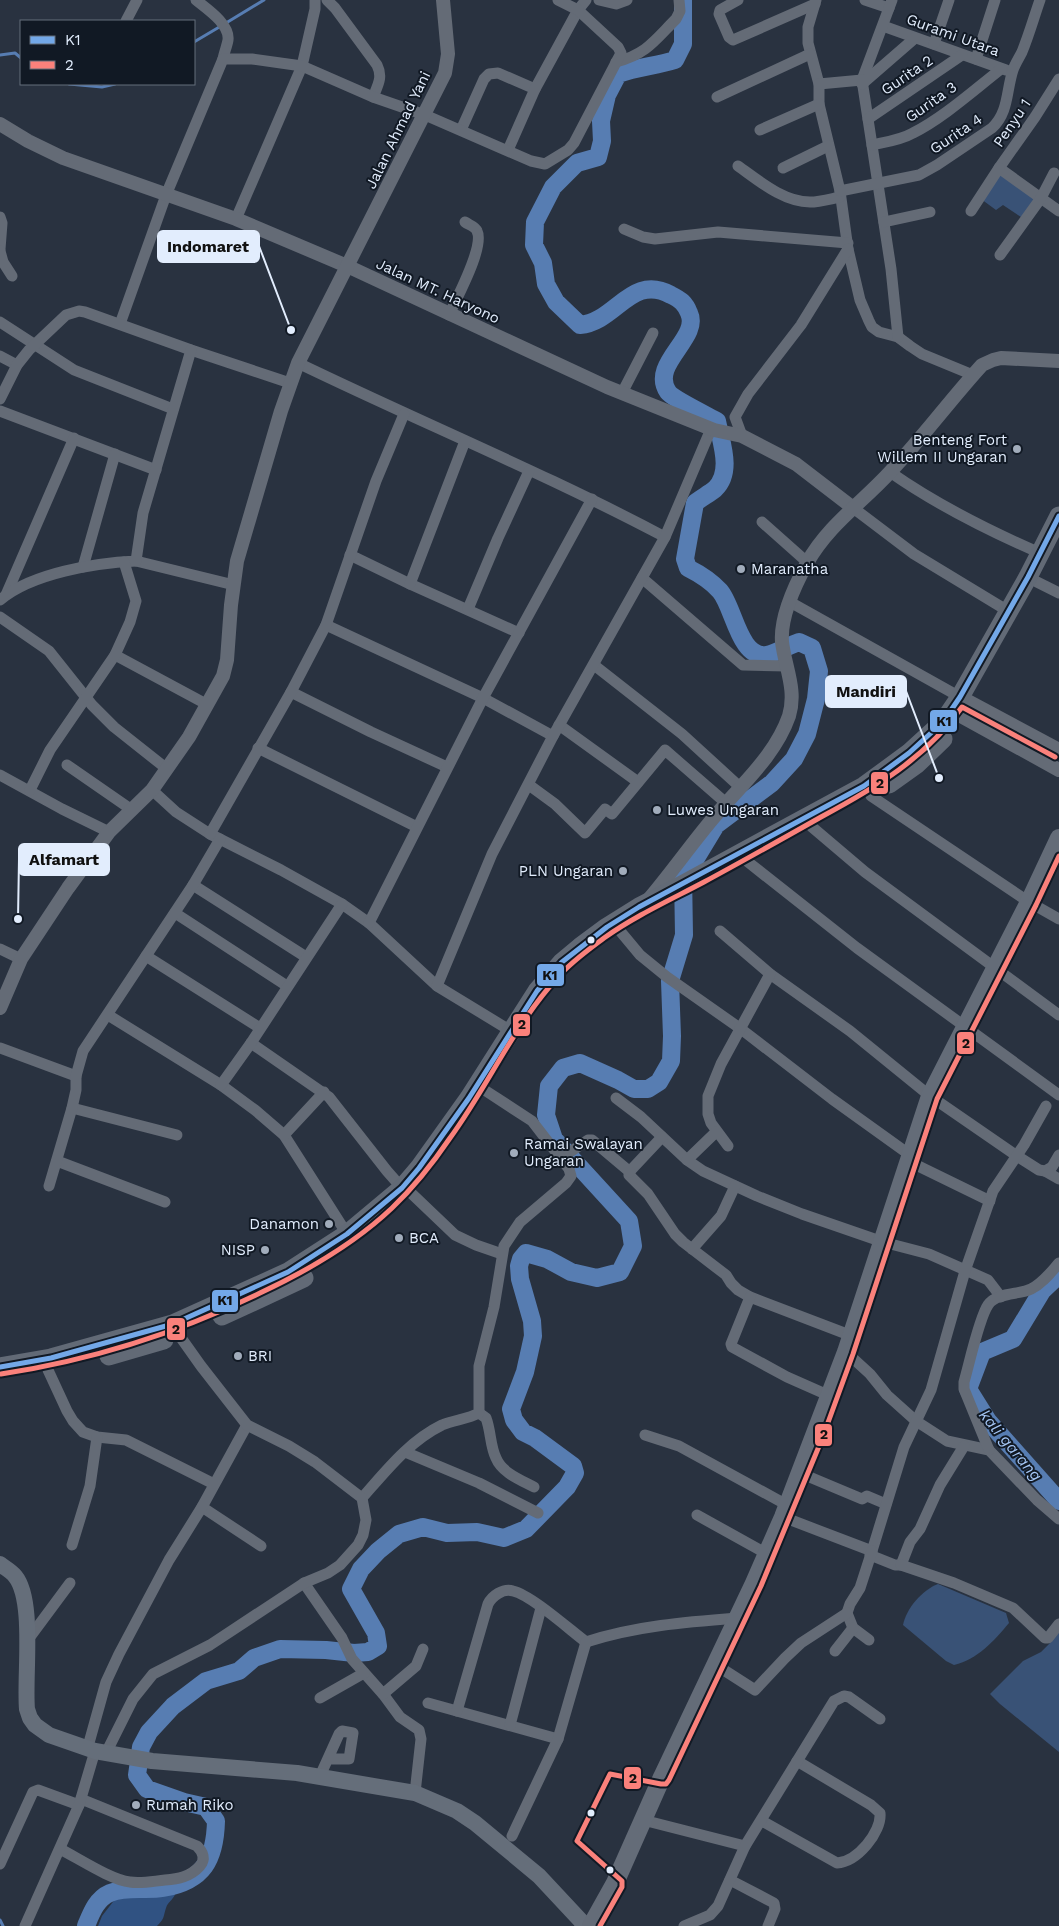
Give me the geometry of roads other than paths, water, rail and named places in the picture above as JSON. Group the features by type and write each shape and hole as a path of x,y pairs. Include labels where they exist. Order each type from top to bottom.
{"highway":[{"path":"0,1377 48,1370 121,1353 179,1335 254,1303 304,1278 372,1230 406,1190 449,1147 537,1008 555,985 584,958 620,931 864,786 916,747 961,707 1008,610 1059,516"},
{"path":"0,1367 51,1358 173,1324 288,1272 347,1234 406,1190 449,1128 537,991 562,962 607,926 647,902 680,886 748,862 871,796 917,764 937,746 1038,582 1059,541"}],"main road":[{"path":"591,1926 615,1883 642,1820 738,1618 785,1511 849,1344 930,1096 1029,902 1059,838"},
{"path":"0,1564 16,1577 21,1588 26,1614 26,1695 30,1718 35,1725 49,1735 96,1752 131,1758 320,1776 415,1793 457,1811 475,1823 539,1876 581,1921 583,1926"}],"street":[{"path":"130,20 138,0"},
{"path":"120,324 166,195 222,59 228,39 222,24 196,0"},
{"path":"236,219 302,66 316,9 315,0"},
{"path":"327,0 377,65 381,74 373,97"},
{"name":"Jalan Ahmad Yani","path":"0,1008 22,959 68,888 110,832 152,790 189,737 226,669 234,585 244,534 290,383 298,363 441,82 446,65 447,38 443,0"},
{"path":"222,59 252,59 302,66 373,97 425,115 536,163 545,164 568,150 577,139 621,53 620,49 578,10 558,0"},
{"path":"508,150 535,89 578,10 586,0"},
{"path":"599,0 616,4 627,0"},
{"path":"616,62 643,52 676,19 680,12 679,0"},
{"path":"738,0 720,10 719,14 728,37 734,40 816,2"},
{"path":"866,0 891,4 862,82 884,222 898,337"},
{"path":"934,44 949,0"},
{"path":"976,59 994,0"},
{"path":"1007,70 1022,51 1040,0"},
{"path":"816,2 807,35 810,54 819,84 819,104 840,194 848,246 860,300 870,325 883,333 898,337 922,354 973,374"},
{"name":"Gurami Utara","path":"883,26 1007,70"},
{"path":"819,84 862,82 915,38"},
{"path":"717,97 810,54"},
{"name":"Gurita 2","path":"868,119 962,55"},
{"name":"Gurita 3","path":"872,145 897,140 913,134 1007,70"},
{"name":"Gurita 4","path":"738,166 766,186 801,202 811,202 919,175 937,165 999,122 1009,96 1007,70"},
{"path":"461,130 484,79 489,74 498,73 535,89"},
{"name":"Penyu 1","path":"1058,82 999,168 1059,211"},
{"path":"760,130 819,104"},
{"name":"Jalan MT. Haryono","path":"0,124 28,141 63,158 236,219 347,266 449,315 622,393 717,431 742,436 796,464 852,507"},
{"path":"783,168 828,146"},
{"path":"971,211 999,168"},
{"path":"1000,255 1041,198 1054,173"},
{"path":"884,222 930,212"},
{"path":"0,218 2,223 0,250 3,262 12,276"},
{"path":"449,315 478,247 478,233 475,228 465,222"},
{"path":"624,229 643,237 655,239 718,232 848,246"},
{"path":"742,436 735,417 801,325 848,246"},
{"path":"0,399 16,366 59,321 72,312 85,312 290,383"},
{"path":"0,322 74,370 174,409"},
{"path":"622,393 653,333"},
{"path":"30,790 50,750 115,655 130,622 136,601 130,561 191,350"},
{"path":"0,356 16,366"},
{"path":"647,902 726,803 765,759 789,716 792,703 792,685 782,640 784,619 808,562 822,541 852,507 890,472 982,365 993,360 1014,359 1059,362"},
{"path":"298,363 404,414 592,499 665,537"},
{"path":"0,411 156,470"},
{"path":"49,1186 72,1108 76,1090 76,1076 83,1051 193,885 258,748 291,692 326,626 376,481 404,414"},
{"path":"437,986 492,854 559,725 665,537 717,431"},
{"path":"3,597 74,438"},
{"path":"410,584 465,441"},
{"path":"83,567 115,454"},
{"path":"468,609 529,471"},
{"path":"890,472 948,510 1040,553"},
{"path":"369,923 483,698 592,499"},
{"path":"852,507 914,554 1008,610"},
{"path":"762,522 808,562"},
{"path":"350,556 519,633"},
{"path":"3,597 29,583 83,567 130,561 234,585"},
{"path":"642,578 742,665 786,662"},
{"path":"1038,582 1059,593"},
{"path":"790,602 961,707 1018,748 1059,770"},
{"path":"0,617 49,650 85,697 114,727 167,768"},
{"path":"326,626 483,698 553,736"},
{"path":"115,655 208,705"},
{"path":"594,665 682,734 740,788"},
{"path":"291,692 447,767"},
{"path":"961,707 1026,733 1059,750"},
{"path":"559,725 638,782"},
{"path":"1018,748 1026,733"},
{"path":"258,748 417,827"},
{"path":"529,785 555,804 585,833 605,809 612,814 665,750 726,803"},
{"path":"67,765 132,810"},
{"path":"0,775 62,809 110,832"},
{"path":"152,790 176,812 215,836 342,904 369,923 437,986 511,1031"},
{"path":"871,796 1029,902 1059,919"},
{"path":"812,827 865,872 994,969 1059,1015"},
{"path":"748,862 857,948 1059,1096"},
{"path":"193,885 306,957"},
{"path":"220,1085 251,1043 342,904"},
{"path":"175,913 287,986"},
{"path":"720,930 770,974 850,1031 930,1096 1017,1156 1039,1170 1059,1179"},
{"path":"620,931 640,955 667,977 741,1029 909,1158 990,1201"},
{"path":"0,949 22,959"},
{"path":"146,956 260,1028"},
{"path":"728,1146 716,1132 708,1114 708,1096 721,1064 770,974"},
{"path":"108,1014 220,1085 255,1110 284,1135 347,1234"},
{"path":"251,1043 324,1092 406,1190 455,1236 502,1254"},
{"path":"0,1048 76,1076"},
{"path":"479,1413 478,1372 494,1307 502,1254 507,1239 520,1222 570,1179 569,1169 532,1121 486,1091"},
{"path":"284,1135 324,1092"},
{"path":"616,1098 687,1160 703,1171 802,1214 883,1242 929,1254 988,1280 1001,1297"},
{"path":"716,1665 753,1690 756,1689 801,1643 847,1612 860,1588 904,1447 931,1390 965,1271 990,1201 997,1184 1017,1156 1046,1106"},
{"path":"72,1108 177,1135"},
{"path":"687,1160 716,1132"},
{"path":"630,1172 662,1137"},
{"path":"560,1158 588,1140 592,1140 630,1172 630,1177 648,1194 668,1226 692,1249 726,1274 731,1283 750,1297 849,1344 887,1395 916,1421 947,1441 989,1450"},
{"path":"1044,1171 1052,1167 1059,1155"},
{"path":"57,1161 165,1202"},
{"path":"692,1249 721,1216 735,1186"},
{"path":"1059,1262 1042,1282 1030,1290 994,1299 988,1305 981,1322 964,1382 964,1389 989,1450 1037,1500 1059,1519"},
{"path":"750,1297 731,1344 732,1346 788,1377 830,1396"},
{"path":"96,1752 133,1699 154,1674 210,1645 304,1583 328,1573 340,1565 358,1545 365,1528 362,1498 309,1458 247,1425 200,1366 179,1335"},
{"path":"48,1370 59,1396 73,1420 83,1432 97,1437 126,1440 214,1484"},
{"path":"362,1498 405,1452 442,1426 479,1413"},
{"path":"479,1413 486,1418 496,1458 503,1468 534,1487"},
{"path":"25,1926 80,1802 96,1752 106,1682 169,1560 202,1507 247,1425"},
{"path":"644,1435 679,1446 785,1511 895,1565 901,1565 954,1583 1013,1608 1045,1638 1048,1638 1059,1624"},
{"path":"72,1545 90,1486 97,1437"},
{"path":"901,1565 910,1542 920,1529 940,1484 964,1446"},
{"path":"405,1452 479,1483 538,1513"},
{"path":"800,1473 862,1499 867,1496 886,1504"},
{"path":"202,1507 261,1546"},
{"path":"697,1515 767,1554"},
{"path":"27,1641 70,1582"},
{"path":"304,1583 342,1638 352,1658 404,1721 419,1730 421,1739 415,1793"},
{"path":"457,1711 488,1604 496,1594 511,1590 526,1597 586,1642"},
{"path":"510,1725 542,1608"},
{"path":"847,1612 853,1628 869,1640"},
{"path":"586,1642 617,1633 646,1628 738,1618"},
{"path":"834,1651 853,1628"},
{"path":"512,1836 558,1739 586,1642"},
{"path":"383,1694 416,1666 423,1649"},
{"path":"320,1698 364,1673"},
{"path":"684,1926 703,1919 714,1911 721,1901 745,1846 834,1701 839,1697 849,1697 880,1719"},
{"path":"428,1703 558,1739"},
{"path":"320,1776 329,1759"},
{"path":"762,1821 837,1863 849,1859 864,1848 879,1827 880,1813 871,1804 797,1761"},
{"path":"0,1864 4,1842 31,1795 36,1790 80,1802 197,1846 202,1851 204,1857 202,1862 190,1874 180,1878 131,1882 119,1879 60,1849"},
{"path":"642,1820 745,1846"},
{"path":"730,1880 774,1903 775,1909 768,1926"}],"waterway":[{"path":"226,23 264,0"},
{"path":"86,1926 95,1907 101,1899 110,1893 123,1890 157,1889 177,1885 198,1874 210,1857 216,1821 206,1807 184,1802 147,1789 137,1775 141,1747 149,1732 173,1706 206,1681 239,1671 254,1658 280,1649 368,1652 378,1646 376,1633 351,1589 361,1569 378,1551 399,1534 423,1527 447,1533 477,1532 504,1538 526,1529 567,1487 575,1473 573,1466 535,1438 523,1432 514,1420 511,1409 525,1372 533,1336 532,1321 520,1279 519,1266 521,1259 526,1253 547,1259 571,1272 597,1278 620,1272 633,1246 629,1221 554,1139 546,1115 549,1086 563,1068 580,1063 634,1089 648,1089 659,1082 671,1061 670,981 684,935 683,874 696,858 716,825 772,783 794,759 807,734 816,699 819,671 812,648 799,642 767,655 758,654 750,649 738,631 720,591 705,578 688,568 685,559 695,503 715,489 720,482 725,466 717,421 671,395 664,382 665,371 669,361 683,342 691,322 686,307 680,300 671,295 657,290 645,290 634,294 593,322 580,325 556,302 546,284 543,263 534,245 535,222 553,187 577,163 598,157 602,141 601,121 607,95 618,74 675,60 683,44 683,0"},
{"path":"195,41 221,26"},
{"path":"0,55 15,53 20,57"},
{"path":"80,85 102,87 111,85"},
{"name":"kali garang","path":"1059,1275 1042,1291 1013,1339 982,1352 968,1389 988,1421 1059,1501"},
{"path":"0,1920 3,1926"}],"place":[{"name":"Indomaret","path":"291,330"},
{"name":"Benteng Fort Willem II Ungaran","path":"1017,449"},
{"name":"Maranatha","path":"741,569"},
{"name":"Mandiri","path":"939,778"},
{"name":"Luwes Ungaran","path":"657,810"},
{"name":"PLN Ungaran","path":"623,871"},
{"name":"Alfamart","path":"18,919"},
{"name":"Ramai Swalayan Ungaran","path":"514,1153"},
{"name":"Danamon","path":"329,1224"},
{"name":"BCA","path":"399,1238"},
{"name":"NISP","path":"265,1250"},
{"name":"BRI","path":"238,1356"},
{"name":"Rumah Riko","path":"136,1805"}]}
